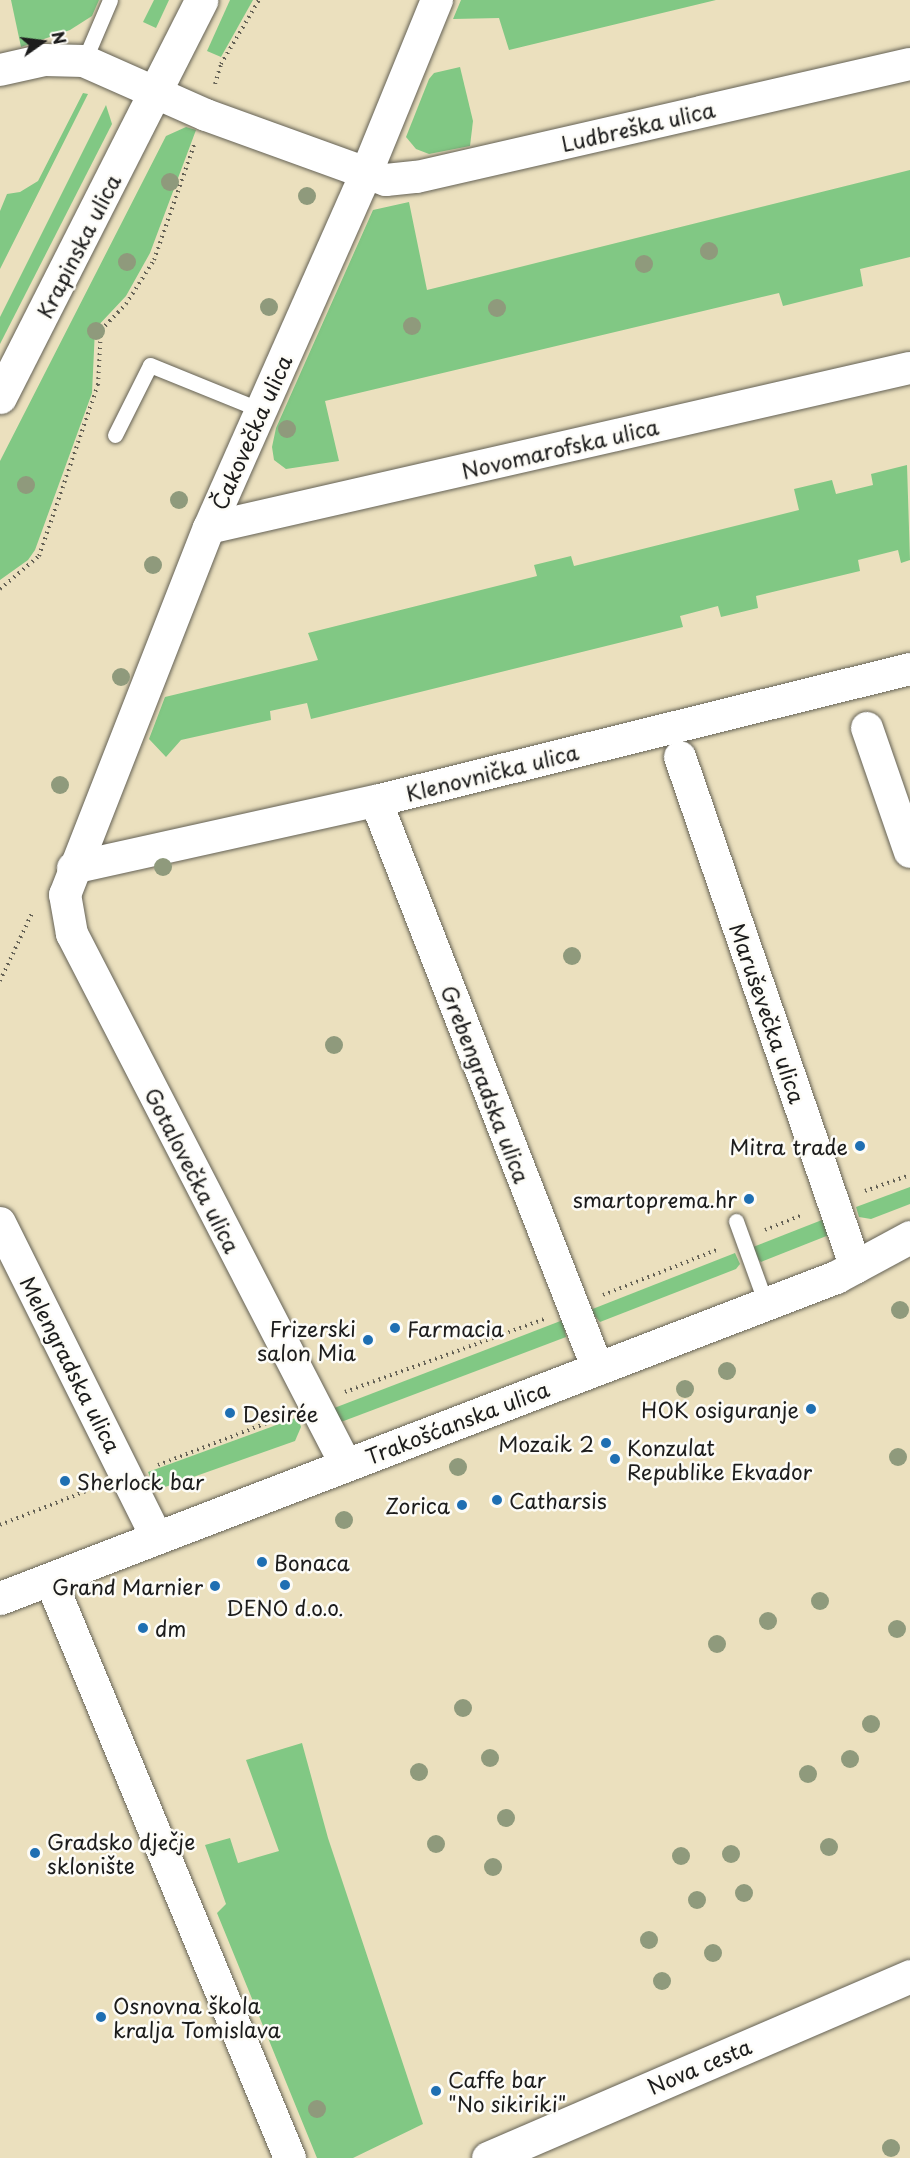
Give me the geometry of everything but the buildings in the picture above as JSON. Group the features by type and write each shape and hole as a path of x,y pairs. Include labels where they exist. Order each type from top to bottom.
{"street":[{"name":"Krapinska ulica","path":"0,398 156,94 201,0"},
{"name":"Čakovečka ulica","path":"73,867 209,528 366,174 437,0"},
{"path":"0,70 44,60 84,61 156,94 366,174"},
{"name":"Ludbreška ulica","path":"366,174 386,180 417,177 910,64"},
{"name":"Novomarofska ulica","path":"209,528 910,368"},
{"name":"Klenovnička ulica","path":"73,867 376,801 910,669"},
{"path":"867,728 910,852"},
{"name":"Maruševečka ulica","path":"680,757 856,1268"},
{"name":"Grebengradska ulica","path":"376,801 597,1367"},
{"name":"Gotalovečka ulica","path":"73,867 65,895 72,934 346,1465"},
{"name":"Melengradska ulica","path":"0,1223 157,1538"},
{"name":"Trakošćanska ulica","path":"0,1598 766,1304 856,1268 910,1237"},
{"path":"50,1579 290,2158"},
{"name":"Nova cesta","path":"488,2158 910,1976"}],"lane":[{"path":"84,61 110,0"},
{"path":"115,435 150,365 261,410"},
{"path":"736,1221 766,1304"}],"path":[{"path":"212,91 221,64 259,0"},
{"path":"0,589 39,556 98,385 101,330 126,304 154,260 196,141"},
{"path":"0,981 34,911"},
{"path":"860,1193 910,1175"},
{"path":"758,1233 807,1213"},
{"path":"596,1298 723,1247"},
{"path":"336,1395 550,1317"},
{"path":"152,1468 288,1415"},
{"path":"0,1525 76,1495"}],"green space":[{"path":"11,0 99,0 92,16 70,30 21,47"},
{"path":"154,0 169,0 156,28 143,22"},
{"path":"230,0 253,0 221,57 207,51"},
{"path":"461,0 716,0 509,50 499,18 453,19"},
{"path":"460,67 473,121 470,146 429,154 416,149 406,137 429,79 434,73"},
{"path":"83,93 88,94 0,269 0,211 7,194 20,192 38,181"},
{"path":"106,105 112,124 0,344 0,317"},
{"path":"186,127 196,130 150,253 126,296 95,329 92,393 35,550 28,560 0,580 0,461 166,136"},
{"path":"910,170 910,257 860,269 863,286 783,306 779,293 325,401 339,461 286,469 274,460 272,447 276,428 373,210 409,202 427,290"},
{"path":"907,465 910,560 901,563 898,550 858,560 860,571 756,596 758,608 721,617 718,606 680,616 683,627 311,719 307,703 270,711 271,720 181,740 166,757 149,739 165,697 318,660 308,633 537,576 534,565 571,556 574,566 799,510 794,489 832,480 836,494 873,485 871,474"},
{"path":"910,1187 910,1204 871,1219 859,1217 856,1207"},
{"path":"827,1218 829,1235 761,1262 757,1258 753,1247"},
{"path":"735,1253 740,1264 736,1269 600,1322 590,1310"},
{"path":"563,1320 566,1337 341,1422 329,1410"},
{"path":"298,1417 301,1427 295,1441 165,1487 155,1486 148,1472"},
{"path":"302,1743 328,1838 423,2124 353,2158 317,2158 217,1913 226,1904 205,1845 230,1838 238,1863 279,1851 246,1760"}],"place":[{"name":"Mitra trade","path":"860,1146"},
{"name":"smartoprema.hr","path":"749,1199"},
{"name":"Farmacia","path":"395,1328"},
{"name":"Frizerski salon Mia","path":"368,1340"},
{"name":"HOK osiguranje","path":"811,1409"},
{"name":"Desirée","path":"230,1413"},
{"name":"Mozaik 2","path":"606,1443"},
{"name":"Konzulat Republike Ekvador","path":"615,1459"},
{"name":"Sherlock bar","path":"65,1481"},
{"name":"Catharsis","path":"497,1500"},
{"name":"Zorica","path":"462,1505"},
{"name":"Bonaca","path":"262,1562"},
{"name":"DENO d.o.o.","path":"285,1585"},
{"name":"Grand Marnier","path":"215,1586"},
{"name":"dm","path":"143,1628"},
{"name":"Gradsko dječje sklonište","path":"35,1853"},
{"name":"Osnovna škola kralja Tomislava","path":"101,2017"},
{"name":"Caffe bar \"No sikiriki\"","path":"436,2091"}]}
